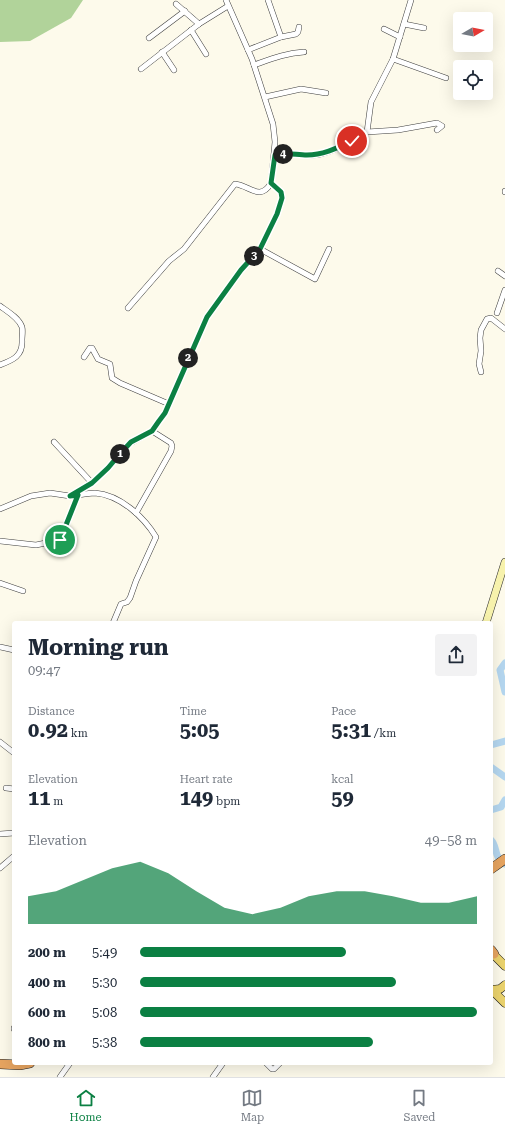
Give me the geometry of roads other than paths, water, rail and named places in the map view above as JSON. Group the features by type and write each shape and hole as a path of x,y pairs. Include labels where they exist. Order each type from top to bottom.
{"highway":[{"path":"493,868 505,859"},
{"path":"0,1064 12,1065"}],"main road":[{"path":"487,621 505,562"},
{"path":"493,953 505,966"},
{"path":"493,989 500,989 505,985"},
{"path":"493,991 505,1002"}],"street":[{"path":"128,308 169,261 184,249 235,184 251,190 262,192 268,189 271,183 276,142 273,124 254,65 226,0"},
{"path":"268,0 282,37"},
{"path":"275,155 306,155 331,151 362,137 367,132 371,102 393,59 411,0"},
{"path":"176,4 199,24"},
{"path":"141,69 199,24 228,6"},
{"path":"149,38 185,11"},
{"path":"404,24 424,28"},
{"path":"248,50 282,37 296,34 299,27"},
{"path":"384,29 400,37"},
{"path":"191,30 206,54"},
{"path":"162,52 174,70"},
{"path":"254,65 291,53 304,52"},
{"path":"393,59 446,78"},
{"path":"265,98 301,89 326,93"},
{"path":"367,132 398,130 437,123 442,126 437,130"},
{"path":"70,496 92,483 108,468 131,442 152,431 165,413 207,317 241,270 260,249 277,214 282,198 281,192 271,183"},
{"path":"260,249 315,279 329,249"},
{"path":"498,272 505,276"},
{"path":"497,313 505,290"},
{"path":"0,306 13,315 22,326 21,351 18,356 0,365"},
{"path":"481,372 479,364 481,351 480,338 484,323 487,319 491,318 505,329"},
{"path":"84,357 88,349 92,348 98,359 110,364 112,378 169,404"},
{"path":"136,514 172,446 171,443 152,431"},
{"path":"54,442 92,483"},
{"path":"0,509 31,496 50,493 70,496 94,493 115,498 126,504 148,525 156,537 130,598 127,602 121,604 114,621"},
{"path":"0,541 36,545 60,540 78,495"},
{"path":"0,583 23,591"},
{"path":"0,646 12,649"},
{"path":"0,742 12,751"},
{"path":"6,788 12,789"},
{"path":"0,834 12,833"},
{"path":"0,868 12,858"},
{"path":"60,1077 69,1065"},
{"path":"213,1077 222,1065"},
{"path":"268,1065 272,1069 278,1065"}],"waterway":[{"path":"505,663 500,670 505,692"},
{"path":"493,744 505,741"},
{"path":"493,768 505,777"},
{"path":"493,809 501,807 505,800"},
{"path":"493,843 497,855 505,864"}]}
